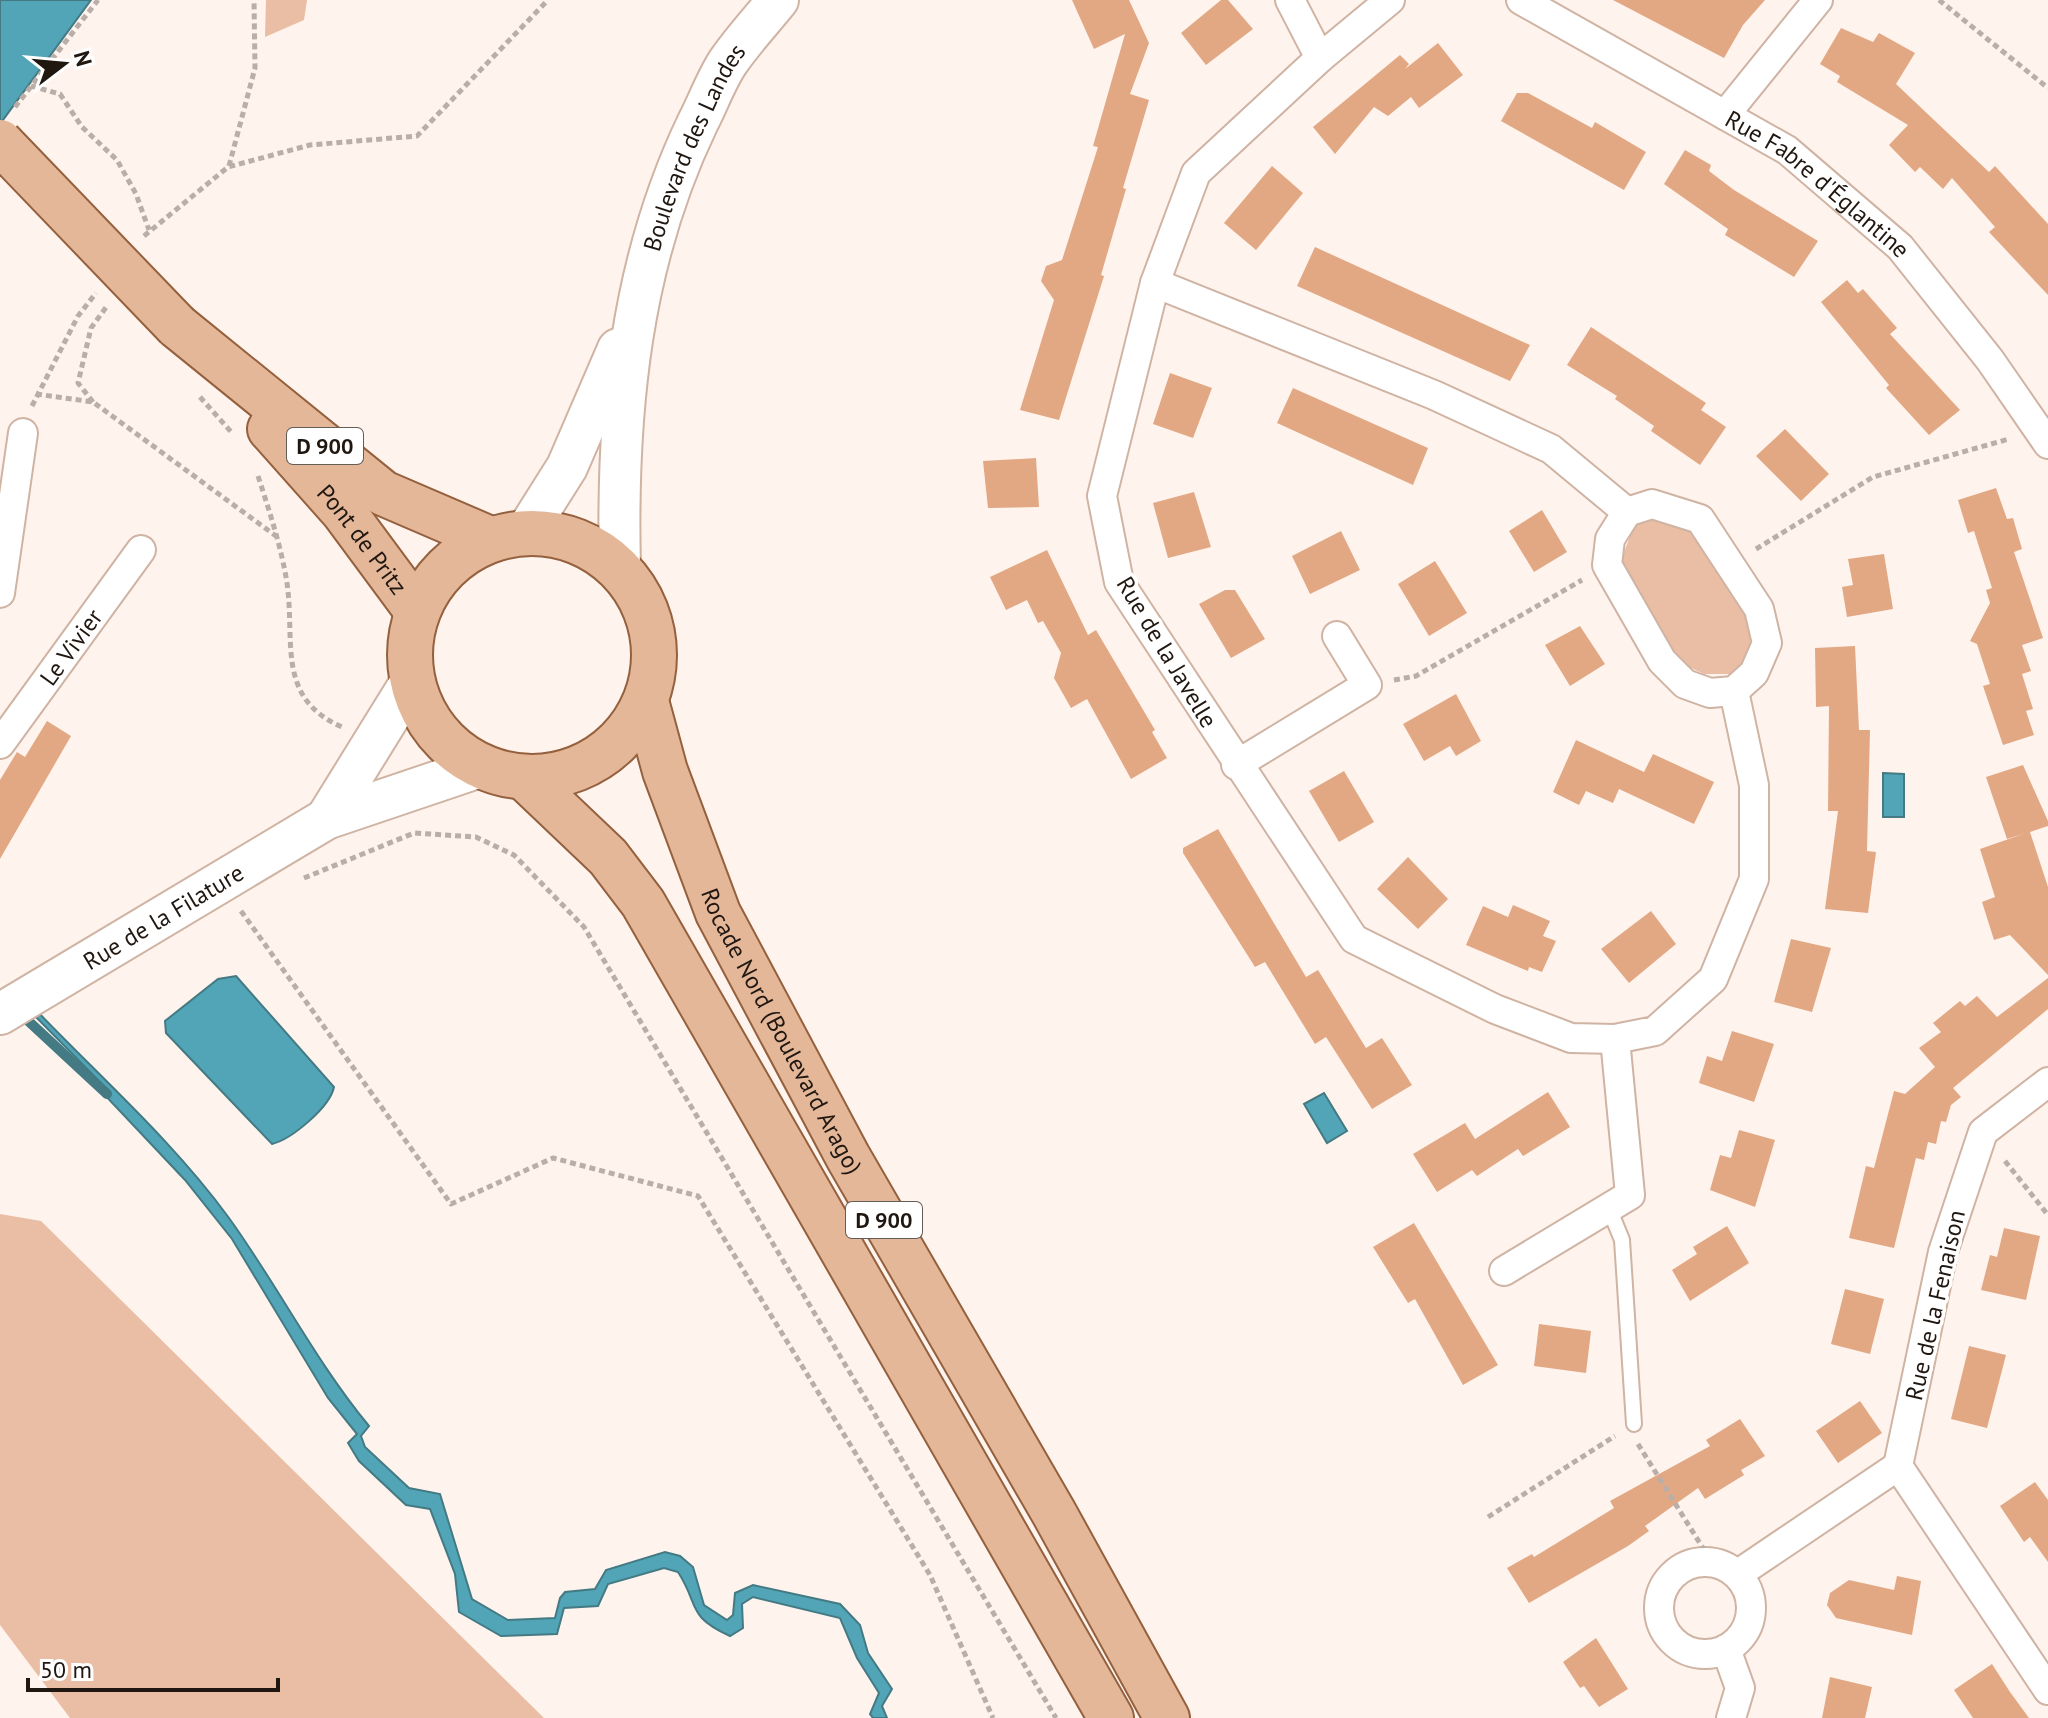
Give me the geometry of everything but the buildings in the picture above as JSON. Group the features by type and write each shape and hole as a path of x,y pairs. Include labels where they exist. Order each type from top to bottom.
{"main road":[{"name":"Pont de Pritz","path":"4,129 343,511 417,611"},
{"name":"Pont de Pritz","path":"177,326 383,493 508,536"},
{"path":"560,535 592,547 620,568 641,597 653,631 655,667 646,701 627,734 598,760 563,775 525,778 480,767 448,745 425,716 412,680 410,645 417,611 434,580 451,564 508,536 560,535"},
{"name":"Rocade Nord (Boulevard Arago)","path":"646,701 665,771 718,913 848,1157 1046,1500 1167,1718"},
{"name":"Rocade Nord (Boulevard Arago)","path":"525,778 608,857 643,903 1111,1718"}],"street":[{"name":"Boulevard des Landes","path":"508,536 567,467 635,308 676,167 727,64 778,0"},
{"path":"1290,0 1320,58"},
{"name":"Rue de la Javelle","path":"1390,0 1320,58 1196,173 1155,283 1102,496 1119,582 1236,765 1354,939 1495,1009 1571,1038 1615,1039 1655,1031 1713,979 1754,879 1754,785 1734,691"},
{"name":"Rue Fabre d'Églantine","path":"1521,0 1787,150 1900,247 1990,360 2044,437"},
{"path":"1725,115 1818,0"},
{"path":"1155,283 1434,395 1551,449 1627,512"},
{"name":"Boulevard des Landes","path":"620,568 617,471 635,308"},
{"path":"0,593 23,433"},
{"path":"1652,504 1700,519 1732,564 1759,609 1767,643 1754,673 1734,691 1710,693 1685,684 1662,661 1607,565 1610,539 1627,512 1652,504"},
{"name":"Le Vivier","path":"0,744 141,550"},
{"path":"1236,765 1367,685 1337,636"},
{"name":"Rue de la Filature","path":"326,819 412,680"},
{"name":"Rue de la Filature","path":"0,1014 326,819 480,767"},
{"path":"1504,1271 1630,1195 1615,1039"},
{"path":"1983,1132 2048,1082"},
{"name":"Rue de la Fenaison","path":"1898,1466 1943,1252 1983,1132"},
{"path":"1738,1574 1898,1466 2048,1690"},
{"path":"1711,1561 1738,1574 1746,1586 1751,1615 1738,1641 1711,1654 1680,1648 1668,1637 1658,1607 1661,1591 1669,1577 1695,1562 1711,1561"},
{"path":"1726,1649 1740,1688 1731,1718"}],"lane":[{"path":"1609,1208 1622,1240 1634,1424"}],"path":[{"path":"4,129 31,86 98,0"},
{"path":"254,0 255,68 228,167 310,145 417,136 548,0"},
{"path":"1939,0 2048,88"},
{"path":"31,86 60,94 82,127 117,160 136,194 149,229 142,243"},
{"path":"113,295 91,328 78,383 93,402 277,537"},
{"path":"193,389 242,445"},
{"path":"36,394 93,402"},
{"path":"1732,564 1873,477 2044,437"},
{"path":"256,470 277,537 292,622 289,662 303,698 323,719 350,730"},
{"path":"1367,685 1416,676 1607,565"},
{"path":"293,883 359,853 414,833 476,837 514,855 584,927 1056,1718"},
{"path":"253,902 240,908 451,1204 553,1158 698,1196 930,1575 993,1718"},
{"path":"1983,1132 2048,1215"},
{"path":"1488,1517 1634,1424 1638,1446 1711,1561"}],"shaded area":[{"path":"266,0 307,0 304,20 265,37"},
{"path":"1661,517 1693,523 1750,621 1750,656 1731,674 1704,674 1676,661 1619,565 1636,521"},
{"path":"0,1214 41,1221 544,1718 70,1718 0,1625"}],"water":[{"path":"0,0 91,0 0,124"},
{"path":"1883,773 1904,774 1904,817 1883,817"},
{"path":"236,976 334,1087 325,1104 309,1121 290,1136 272,1144 166,1033 165,1021 218,979"},
{"path":"33,1007 160,1136 229,1218 332,1376 369,1426 361,1436 365,1447 409,1488 440,1494 472,1599 508,1620 555,1618 560,1598 565,1592 595,1589 606,1570 665,1552 680,1556 693,1567 704,1605 727,1620 733,1615 735,1593 753,1585 840,1604 860,1625 868,1653 892,1689 882,1706 887,1718 873,1718 870,1714 879,1693 857,1658 840,1618 753,1597 742,1604 743,1628 730,1636 700,1616 678,1572 664,1568 608,1584 598,1606 564,1608 557,1634 501,1636 459,1612 455,1574 430,1509 406,1505 359,1461 348,1443 357,1434 328,1398 232,1239 185,1180 100,1090 106,1088 29,1010"},
{"path":"1324,1093 1347,1131 1327,1143 1304,1104"}],"waterway":[{"path":"24,1017 107,1094"}]}
